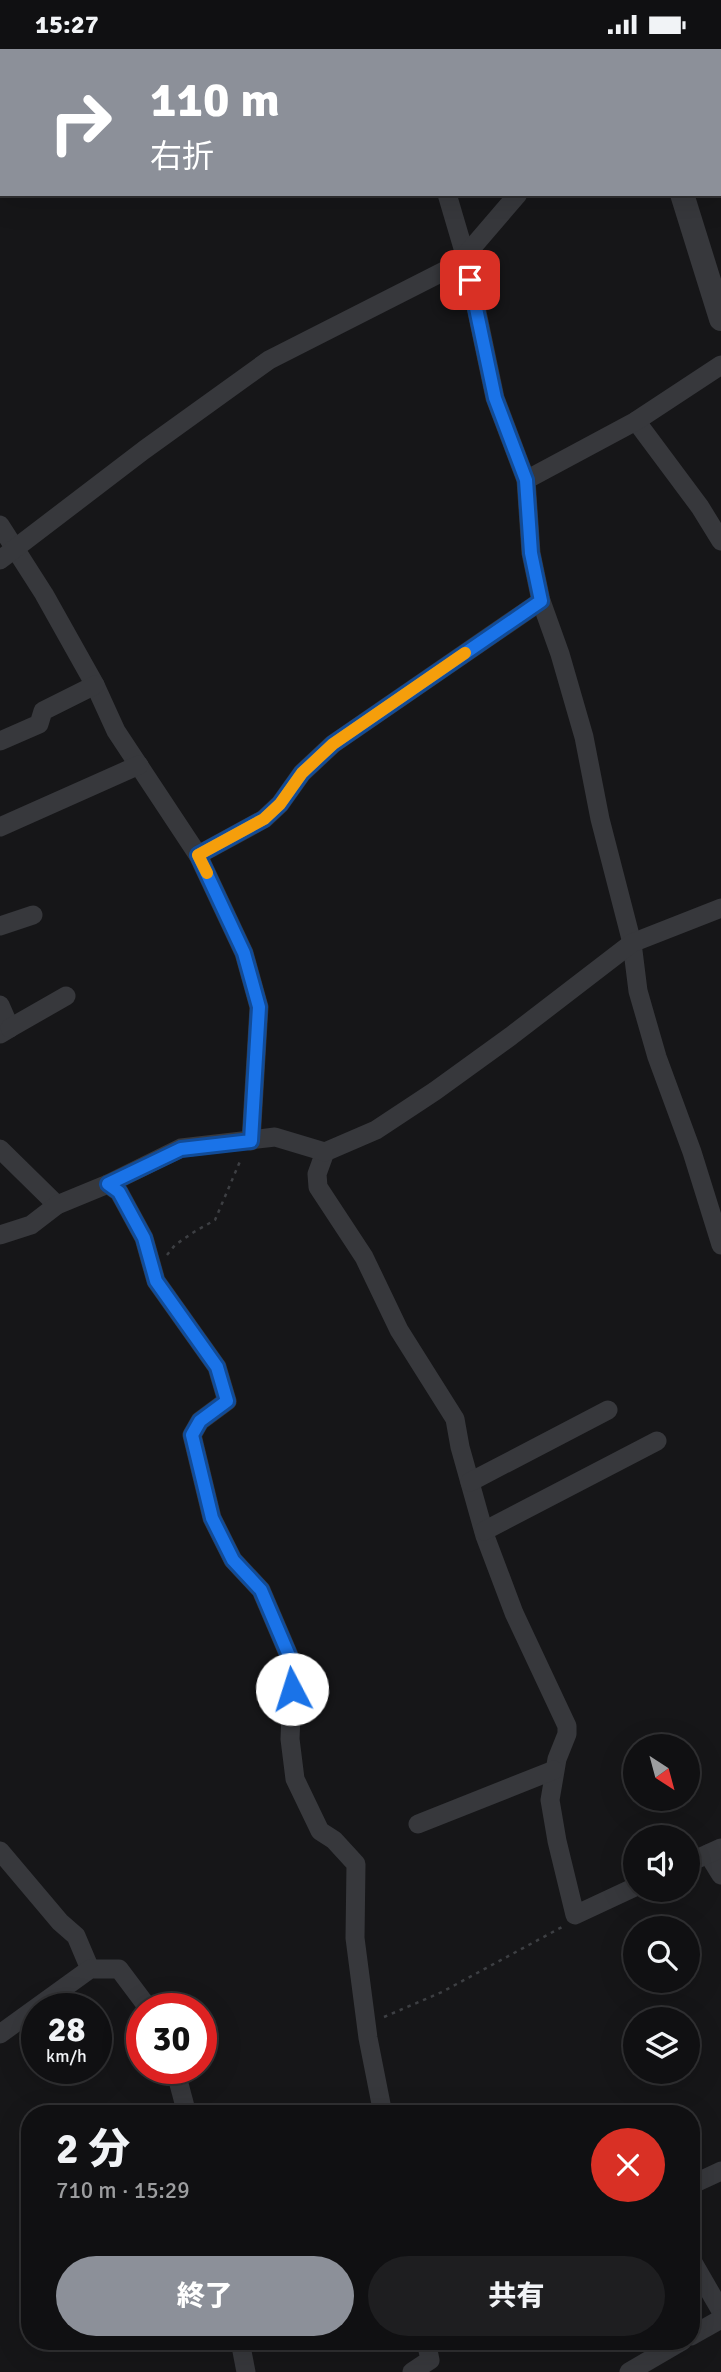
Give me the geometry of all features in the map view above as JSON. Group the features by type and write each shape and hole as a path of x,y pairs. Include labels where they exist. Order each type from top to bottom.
{"street":[{"path":"448,196 465,255 495,398 526,480 531,553 541,601 560,654 584,737 600,819 632,943 638,991 657,1057 692,1152 721,1245"},
{"path":"7,554 144,450 270,360 458,264 516,196"},
{"path":"683,196 721,319"},
{"path":"526,480 636,421 721,365"},
{"path":"636,421 700,507 721,541"},
{"path":"0,525 7,554 95,685 116,731 198,855 244,953 259,1007 251,1141"},
{"path":"198,855 264,819 280,804 302,773 333,744 541,601"},
{"path":"0,741 39,724 43,711 95,685"},
{"path":"0,827 139,765"},
{"path":"0,1235 31,1225 57,1205 181,1149 275,1137 325,1152 376,1131 435,1091 632,943 721,908"},
{"path":"0,926 33,915"},
{"path":"0,1005 5,1031 66,996"},
{"path":"0,1149 57,1205"},
{"path":"325,1152 317,1174 318,1187 363,1257 399,1330 455,1419 484,1531 514,1613 567,1726 567,1734 554,1770 550,1800 575,1915 623,1893"},
{"path":"108,1184 119,1192 144,1238 156,1281 217,1367 227,1401 200,1421 192,1435 212,1518 233,1560 261,1590 293,1665 290,1739 295,1779 320,1831 334,1840 356,1864 355,1938 366,2025 381,2105"},
{"path":"470,1482 608,1410"},
{"path":"484,1531 657,1441"},
{"path":"418,1824 554,1770"},
{"path":"0,1851 60,1922 76,1936 90,1969"},
{"path":"714,1851 721,1875"},
{"path":"0,2034 90,1969 120,1969 137,1993"},
{"path":"179,2084 185,2105"},
{"path":"700,2181 721,2171"},
{"path":"700,2275 721,2311"},
{"path":"700,2331 721,2319"},
{"path":"242,2350 246,2372"},
{"path":"412,2372 430,2360 428,2350"},
{"path":"629,2372 667,2350"}],"path":[{"path":"153,1271 175,1245 215,1220 235,1170 251,1141"},
{"path":"366,2025 442,1992 561,1927 575,1915"}],"slow traffic":[{"path":"207,873 198,855 264,819 280,804 302,773 333,744 465,653"}],"route":[{"path":"292,1689 293,1665 261,1590 233,1560 212,1518 192,1435 200,1421 227,1401 217,1367 156,1281 144,1238 119,1192 108,1184 181,1149 251,1141 259,1007 244,953 198,855 264,819 280,804 302,773 333,744 541,601 531,553 526,480 495,398 470,280"}]}
